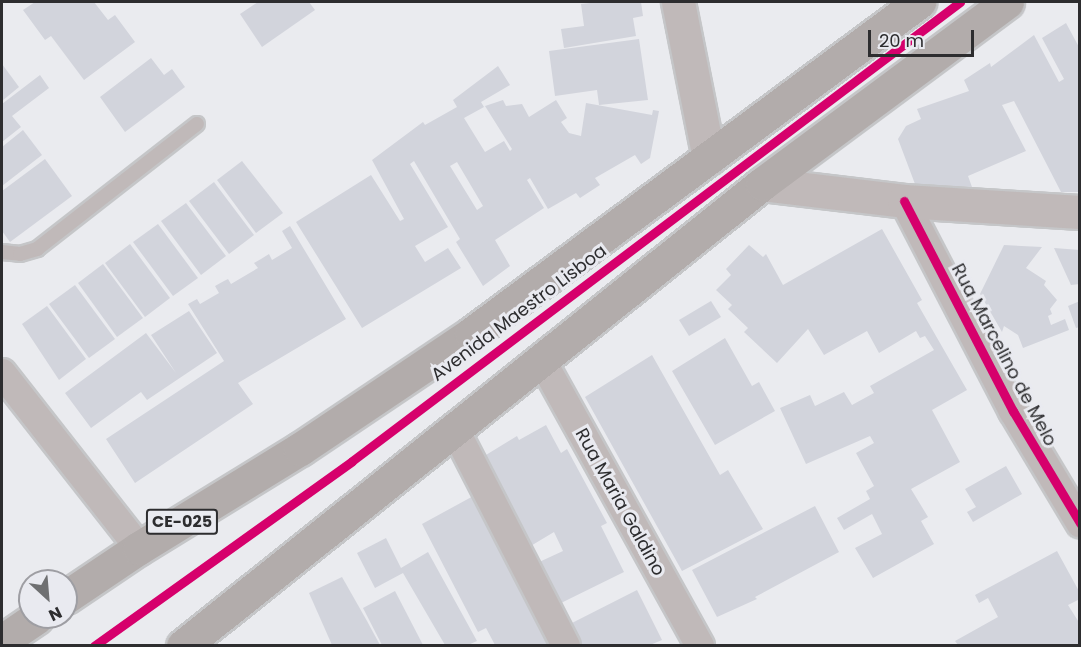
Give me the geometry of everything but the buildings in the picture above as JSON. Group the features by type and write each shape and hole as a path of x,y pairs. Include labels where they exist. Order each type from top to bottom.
{"highway":[{"name":"Avenida Maestro Lisboa","path":"78,589 139,548 300,449 471,334 919,2"},
{"path":"183,645 762,184 937,51 1007,2"},
{"path":"2,641 20,629"}],"street":[{"path":"678,2 709,158"},
{"path":"762,184 904,201 1080,212"},
{"name":"Rua Marcelino de Melo","path":"904,201 1013,411 1080,523"},
{"name":"Rua Maria Galdino","path":"541,359 700,645"},
{"path":"2,373 139,548"},
{"path":"454,428 566,645"}],"lane":[{"path":"2,252 20,254 37,249 197,124"}],"cycle path":[{"path":"94,646 352,461 960,2"},
{"path":"904,201 1013,411 1080,523"}]}
